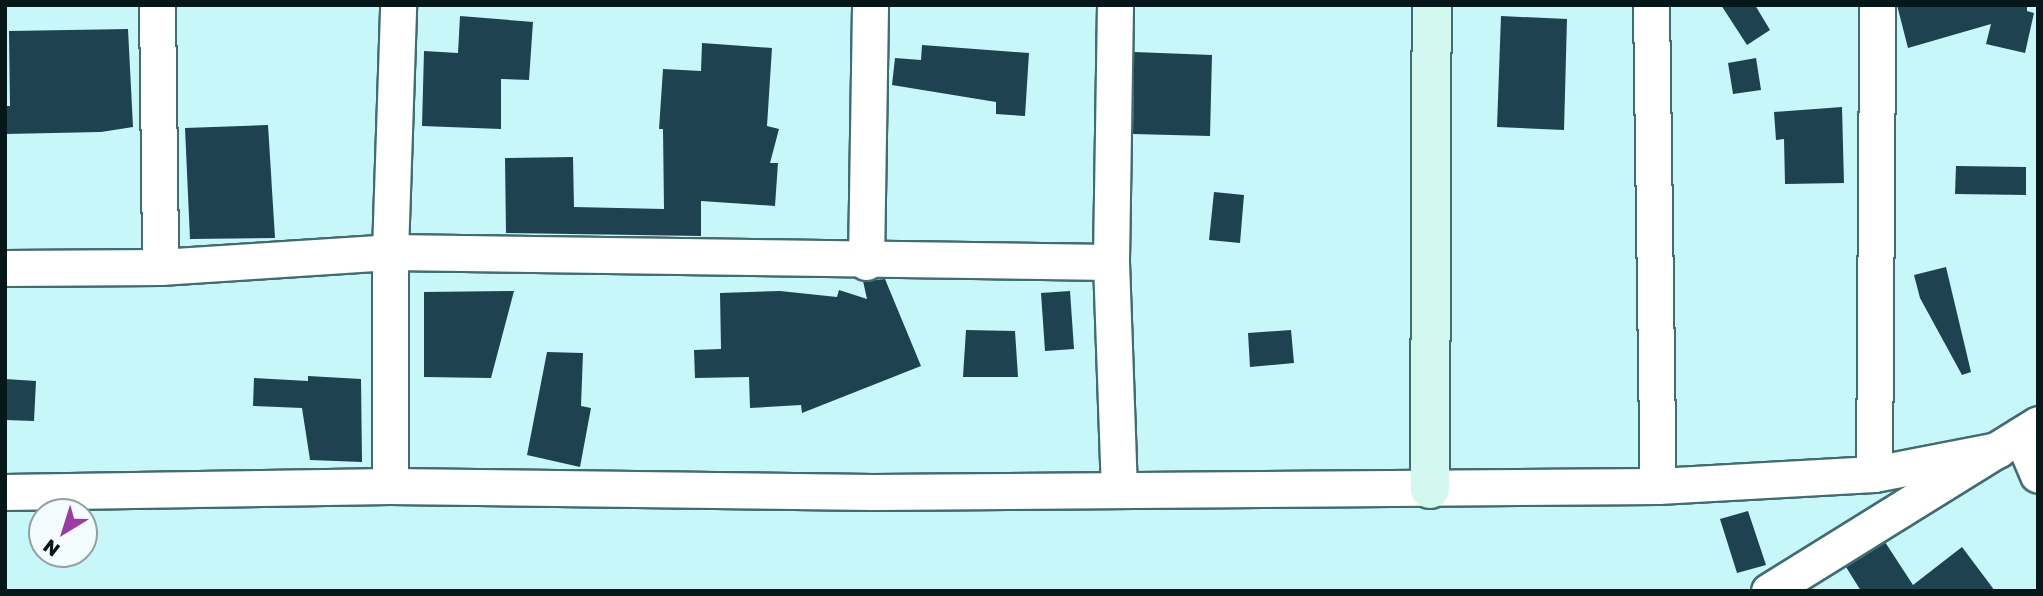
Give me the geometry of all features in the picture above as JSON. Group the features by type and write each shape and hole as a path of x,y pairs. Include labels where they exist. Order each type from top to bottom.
{"street":[{"path":"157,5 160,267"},
{"path":"390,486 390,252 398,5"},
{"path":"866,262 870,5"},
{"path":"1115,5 1111,262 1119,490"},
{"path":"1430,489 1432,5"},
{"path":"1651,5 1658,485"},
{"path":"1874,474 1877,5"},
{"path":"5,268 160,267 390,252 866,262 1111,262"},
{"path":"5,492 390,486 664,492 1430,489 1658,485 1874,474 2019,436"},
{"path":"2019,436 2038,475"},
{"path":"1787,586 2019,436"}],"building":[{"path":"1721,5 1755,5 1770,30 1747,45"},
{"path":"1897,5 2027,5 2027,11 2034,13 2025,53 1986,44 1991,24 1908,48"},
{"path":"460,16 533,22 529,80 501,79 501,129 422,126 424,51 458,53"},
{"path":"1501,16 1567,19 1564,130 1497,127"},
{"path":"128,29 133,127 101,132 5,134 5,106 10,106 9,31"},
{"path":"702,43 772,48 767,126 779,129 770,163 778,163 775,206 701,201 701,236 506,233 505,158 573,157 574,207 664,209 663,129 659,129 663,69 701,71"},
{"path":"922,45 1029,53 1025,116 996,114 996,102 892,85 895,58 921,60"},
{"path":"1134,52 1212,55 1210,136 1133,134"},
{"path":"1756,58 1761,90 1733,94 1728,63"},
{"path":"1842,107 1844,183 1785,184 1784,139 1776,140 1774,112"},
{"path":"268,125 275,238 190,239 185,128"},
{"path":"1956,166 2026,167 2026,195 1955,194"},
{"path":"1214,192 1244,195 1240,243 1209,240"},
{"path":"1946,267 1971,372 1962,375 1920,298 1914,275"},
{"path":"885,279 921,366 802,413 801,405 750,408 749,377 695,378 694,350 721,349 720,293 780,291 837,297 839,290 867,299 863,281"},
{"path":"514,291 491,378 424,377 424,292"},
{"path":"1070,291 1074,349 1045,351 1041,293"},
{"path":"966,330 1015,331 1018,377 963,377"},
{"path":"1291,330 1294,363 1250,367 1248,333"},
{"path":"547,352 583,353 581,406 591,408 580,467 527,455"},
{"path":"308,376 361,379 362,462 310,460 302,408 253,406 254,378 308,381"},
{"path":"5,379 36,381 34,421 5,420"},
{"path":"1748,511 1766,565 1737,573 1720,519"},
{"path":"1885,542 1913,585 1962,547 1995,591 1861,591 1846,567"}]}
